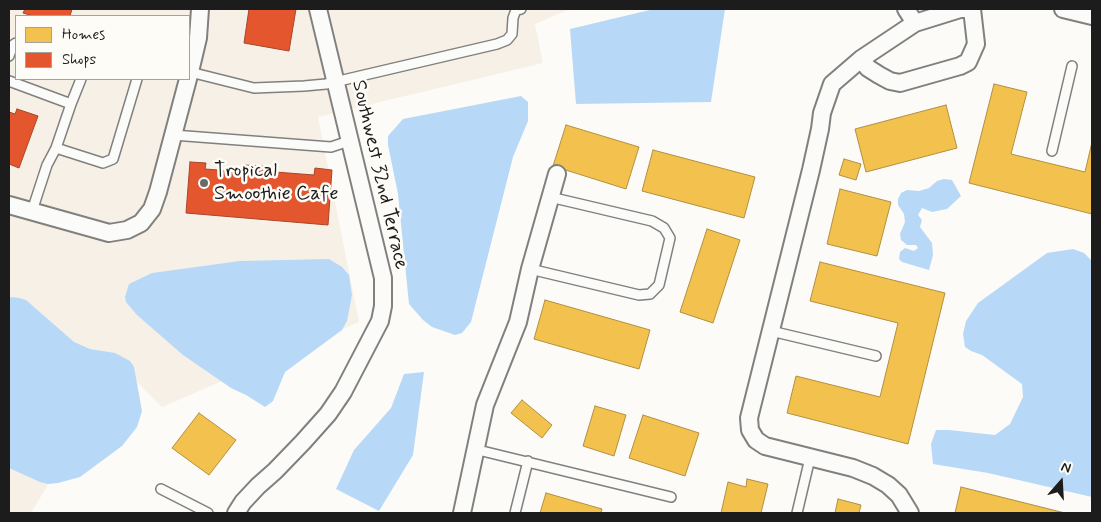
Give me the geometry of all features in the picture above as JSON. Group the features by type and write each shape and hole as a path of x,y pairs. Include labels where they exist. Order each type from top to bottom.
{"street":[{"path":"190,66 198,38 200,9"},
{"name":"Southwest 32nd Terrace","path":"236,513 248,496 276,471 328,414 343,392 380,321 383,306 383,278 318,9"},
{"path":"906,9 915,23"},
{"path":"910,513 899,495 888,485 873,476 853,468 765,446 756,440 750,430 749,418 811,170 826,98 832,84 861,60 915,23 960,9 966,9"},
{"path":"861,60 868,68 879,75 890,81 900,83 960,66 968,62 976,44 972,9"},
{"path":"1063,9 1092,16"},
{"path":"9,205 109,232 127,230 141,223 152,209 158,192 187,80"},
{"path":"462,513 474,449 485,405 518,322 530,269 557,174"}],"lane":[{"path":"190,70 254,88 304,86 335,82 497,44 507,40 512,34 513,18 516,10 521,9"},
{"path":"9,56 15,43"},
{"path":"1052,151 1072,66"},
{"path":"32,211 47,165 56,148 81,80"},
{"path":"56,148 103,163 113,159 137,80"},
{"path":"9,81 71,104"},
{"path":"173,136 331,147 349,141"},
{"path":"530,269 639,295 650,294 659,284 670,238 664,228 652,221 550,197"},
{"path":"771,331 876,356"},
{"path":"474,449 671,497"},
{"path":"797,513 810,458"},
{"path":"515,513 528,461"},
{"path":"161,489 208,513"}],"shaded area":[{"path":"9,9 570,9 535,24 543,63 318,117 359,322 162,407 124,369 85,423 31,513 9,513"}],"water":[{"path":"654,9 725,9 711,102 576,104 570,29"},
{"path":"521,96 528,102 528,121 513,157 471,322 462,333 455,335 432,327 409,304 398,194 388,145 388,136 403,119"},
{"path":"944,179 952,180 961,196 947,209 932,212 922,208 918,215 922,220 920,227 932,243 933,255 929,270 902,262 899,259 900,252 905,248 914,251 918,248 916,245 907,245 901,240 900,234 905,222 904,214 898,205 901,193 907,190 919,191 929,188 937,181"},
{"path":"1073,249 1084,253 1092,261 1092,497 988,473 933,464 931,444 936,430 995,435 1010,424 1023,397 1022,384 982,355 965,347 963,334 966,321 978,303 1047,253"},
{"path":"329,259 342,267 349,275 352,295 347,321 342,330 285,372 273,401 265,407 231,388 183,355 137,315 126,302 125,297 129,284 152,273 240,261"},
{"path":"11,297 26,300 74,342 90,349 115,353 130,361 134,367 142,411 137,427 122,446 80,477 48,484 9,468 9,299"},
{"path":"424,372 413,455 379,511 336,489 354,450 391,408 404,374"}],"building: Homes":[{"path":"994,84 1027,92 1011,154 1085,172 1092,142 1092,214 969,183"},
{"path":"946,105 957,148 866,172 855,129"},
{"path":"566,125 639,147 626,189 553,166"},
{"path":"653,150 755,177 744,218 642,191"},
{"path":"844,159 861,164 856,180 839,175"},
{"path":"840,189 891,202 877,256 827,244"},
{"path":"707,229 740,240 713,323 680,312"},
{"path":"820,262 945,293 908,444 787,413 796,376 880,397 898,323 810,301"},
{"path":"545,300 650,330 639,369 534,339"},
{"path":"522,400 552,425 542,438 511,413"},
{"path":"595,406 626,415 614,456 583,446"},
{"path":"199,413 236,440 209,475 172,448"},
{"path":"643,415 699,433 685,476 629,458"},
{"path":"747,479 768,484 761,513 721,513 728,482 746,487"},
{"path":"961,487 1065,513 955,513"},
{"path":"546,493 602,509 601,513 540,513"},
{"path":"838,499 861,505 859,513 835,513"}],"building: Shops":[{"path":"25,9 72,9 70,15 30,15 23,13"},
{"path":"249,9 296,9 289,51 244,43"},
{"path":"17,109 38,116 19,168 9,164 9,112 15,114"},
{"path":"190,162 206,163 205,169 244,172 245,165 275,167 275,172 314,175 315,168 332,170 328,225 186,213"}],"place":[{"name":"Tropical Smoothie Cafe","path":"204,183"}]}
